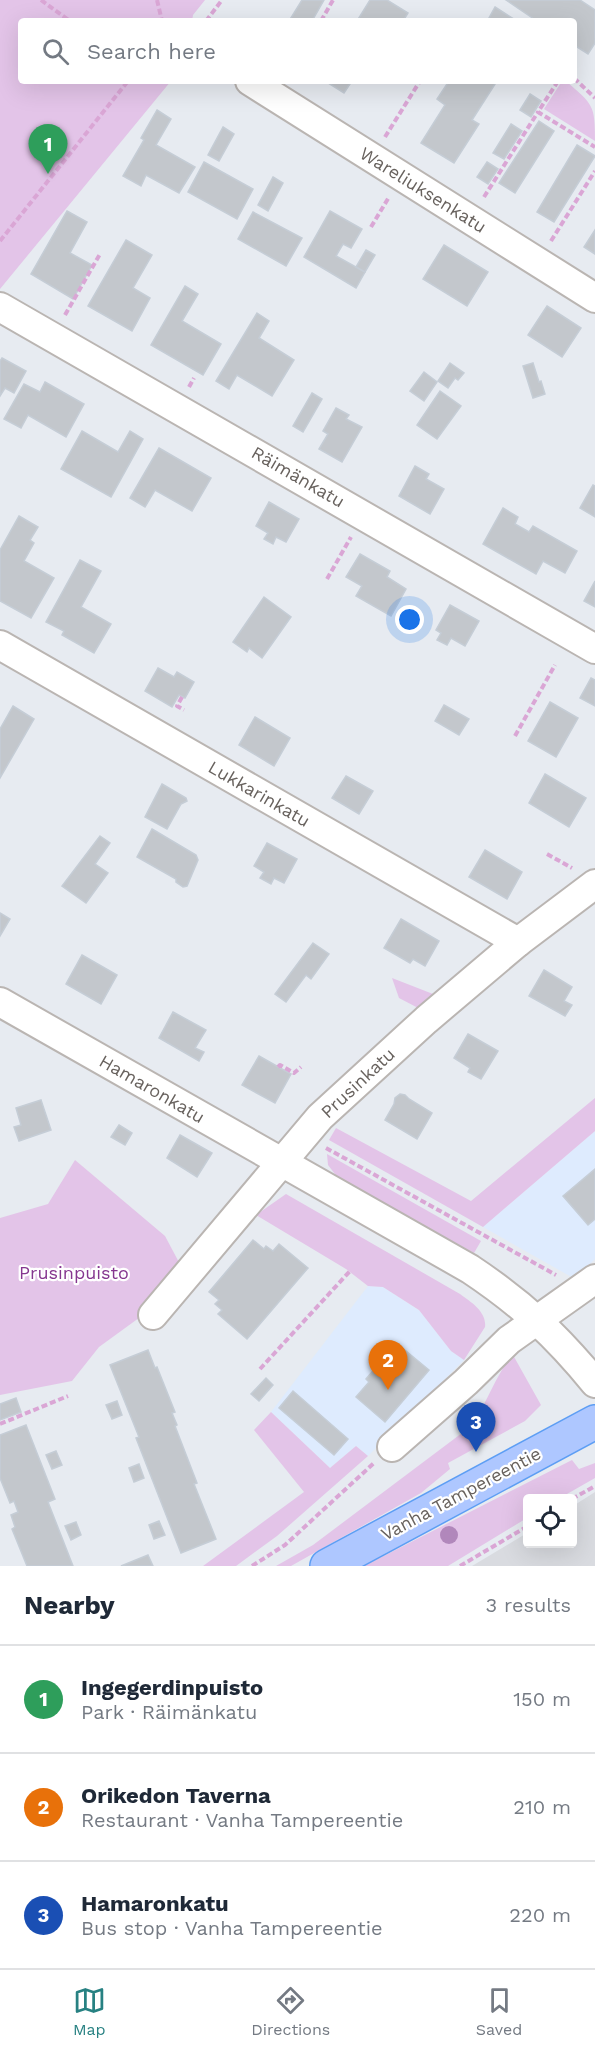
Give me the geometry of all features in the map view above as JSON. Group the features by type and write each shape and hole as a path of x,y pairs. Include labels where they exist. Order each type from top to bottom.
{"main road":[{"name":"Vanha Tampereentie","path":"327,1566 595,1422"}],"street":[{"name":"Wareliuksenkatu","path":"255,84 595,298"},
{"name":"Räimänkatu","path":"0,307 595,649"},
{"name":"Lukkarinkatu","path":"0,645 518,942"},
{"name":"Prusinkatu","path":"153,1315 320,1117 426,1020 518,942 595,884"},
{"name":"Hamaronkatu","path":"0,1002 497,1286 538,1320 576,1359 595,1383"},
{"path":"392,1447 466,1382 509,1340 589,1284"}],"path":[{"path":"41,0 66,18"},
{"path":"157,0 161,18"},
{"path":"208,18 222,0"},
{"path":"323,18 333,0"},
{"path":"577,81 595,98"},
{"path":"0,241 126,84"},
{"path":"371,158 418,84"},
{"path":"478,206 556,84"},
{"path":"538,112 595,147"},
{"path":"538,262 595,171"},
{"path":"371,227 401,176"},
{"path":"52,336 100,254"},
{"path":"327,579 363,515"},
{"path":"515,736 555,665"},
{"path":"182,697 177,706 184,710"},
{"path":"278,1067 280,1065 294,1073 301,1067"},
{"path":"324,1147 589,1284"},
{"path":"260,1369 350,1271"},
{"path":"0,1424 68,1396"},
{"path":"252,1566 285,1545 392,1447"},
{"path":"577,1497 595,1486"},
{"path":"460,1566 523,1529"}],"shaded area":[{"path":"595,1131 595,1259 575,1279 483,1227"},
{"path":"368,1286 383,1287 420,1311 451,1351 464,1360 368,1456 356,1446 330,1468 271,1412"},
{"path":"595,1492 595,1566 472,1566 523,1535 523,1548 577,1548 577,1503"}],"green space":[{"path":"0,0 205,0 192,18 18,18 18,84 169,84 0,289"},
{"path":"560,84 569,84 591,106 595,141 544,109"},
{"path":"392,978 433,994 433,1001 422,1010 399,998"},
{"path":"595,1098 595,1131 483,1227 329,1140 336,1128 471,1201"},
{"path":"327,1154 481,1241 474,1253 338,1178 328,1165"},
{"name":"Prusinpuisto","path":"75,1160 165,1236 182,1268 143,1315 99,1347 72,1381 0,1395 0,1218 48,1204"},
{"path":"286,1194 460,1294 473,1304 481,1312 485,1327 464,1360 451,1351 419,1310 383,1287 368,1286 346,1269 256,1215"},
{"path":"513,1355 541,1405 525,1421 448,1463 450,1469 421,1493 291,1566 276,1566 313,1545 466,1430"},
{"path":"271,1412 330,1468 356,1446 368,1456 277,1536 236,1566 203,1566 304,1492 254,1430"},
{"path":"572,1460 579,1469 595,1463 595,1478 567,1494 523,1494 523,1520 448,1566 364,1566"}],"building":[{"path":"302,0 324,0 314,18 291,18"},
{"path":"370,0 387,0 408,13 405,18 359,18"},
{"path":"506,0 580,0 595,10 595,43 588,54 577,47 577,18 533,18"},
{"path":"495,7 512,18 489,18"},
{"path":"330,84 350,84 344,93"},
{"path":"447,84 495,84 472,120 479,124 454,163 421,143 445,105 437,99"},
{"path":"530,94 541,101 531,117 520,110"},
{"path":"157,110 171,119 156,145 195,167 179,193 146,175 141,186 123,176 144,140 141,138"},
{"path":"539,121 554,131 515,193 499,183"},
{"path":"511,124 522,131 504,159 493,153"},
{"path":"223,127 234,134 219,161 208,155"},
{"path":"577,145 595,156 554,222 537,212"},
{"path":"204,162 253,189 237,219 188,192"},
{"path":"487,162 498,169 488,184 477,177"},
{"path":"273,177 283,183 268,211 258,205"},
{"path":"67,211 87,222 70,253 92,265 73,299 31,274"},
{"path":"330,211 362,229 351,248 343,244 336,256 365,272 356,288 304,257"},
{"path":"253,212 302,238 286,266 238,239"},
{"path":"595,230 595,254 584,247"},
{"path":"126,240 152,255 133,288 150,298 132,331 88,306"},
{"path":"444,245 488,272 467,306 423,279"},
{"path":"366,250 375,255 365,272 356,267"},
{"path":"185,286 198,294 182,321 221,344 203,375 151,345"},
{"path":"547,306 581,328 562,357 528,335"},
{"path":"257,313 269,321 259,338 294,360 272,396 237,375 229,389 216,381"},
{"path":"2,358 26,371 14,393 5,388 0,396 0,361"},
{"path":"450,363 464,373 458,380 455,378 448,388 438,381"},
{"path":"533,363 545,394 533,398 523,366"},
{"path":"424,372 437,382 424,401 410,391"},
{"path":"45,382 84,404 66,437 28,415 21,428 4,419 24,384 40,392"},
{"path":"440,391 461,406 437,439 417,425"},
{"path":"312,393 322,399 303,432 293,426"},
{"path":"336,408 349,415 346,419 362,427 342,462 319,449 328,434 323,431"},
{"path":"82,431 118,452 130,431 143,439 111,497 61,469"},
{"path":"159,448 211,478 192,511 155,490 145,507 130,498"},
{"path":"415,466 429,474 426,479 444,489 430,514 399,496"},
{"path":"593,485 595,486 595,517 580,508"},
{"path":"269,502 299,519 286,542 276,537 273,544 264,539 268,533 256,526"},
{"path":"503,508 518,517 515,524 529,532 533,526 577,551 565,573 543,561 536,574 483,544"},
{"path":"19,516 38,527 30,540 34,543 24,561 54,578 31,618 0,601 0,550"},
{"path":"360,554 390,571 387,577 406,589 391,616 356,596 362,586 346,577"},
{"path":"80,560 101,571 81,607 111,624 94,653 62,635 64,631 46,622"},
{"path":"595,581 595,607 584,601"},
{"path":"264,597 291,617 262,658 249,648 247,652 233,642"},
{"path":"450,605 479,621 465,646 451,638 447,645 437,640 441,633 436,630"},
{"path":"158,668 174,677 177,672 194,682 185,698 179,695 172,707 145,691"},
{"path":"591,678 595,680 595,706 580,698"},
{"path":"550,702 578,718 556,757 528,741"},
{"path":"444,705 469,719 459,735 435,721"},
{"path":"13,706 34,719 0,778 0,729"},
{"path":"255,717 290,738 274,766 239,745"},
{"path":"545,774 586,798 569,827 529,803"},
{"path":"346,776 373,791 359,814 332,798"},
{"path":"162,784 186,798 187,801 181,804 167,829 145,817"},
{"path":"152,829 196,855 198,860 187,886 183,887 176,882 176,879 137,857"},
{"path":"100,836 110,843 95,864 108,873 86,903 62,886"},
{"path":"267,843 297,859 284,883 274,878 271,884 260,878 264,872 254,866"},
{"path":"485,850 522,872 507,899 469,877"},
{"path":"0,913 10,919 0,936"},
{"path":"401,919 439,941 425,966 413,959 410,963 384,948"},
{"path":"313,943 329,954 311,979 306,975 286,1002 275,994"},
{"path":"82,955 117,975 101,1004 66,984"},
{"path":"544,970 572,987 564,1001 572,1005 565,1016 529,996"},
{"path":"173,1012 206,1030 195,1048 204,1052 199,1061 159,1038"},
{"path":"468,1034 498,1051 481,1079 468,1072 470,1068 454,1058"},
{"path":"259,1056 291,1074 275,1103 242,1085"},
{"path":"400,1094 432,1113 417,1139 385,1120 395,1098"},
{"path":"41,1100 51,1130 19,1141 14,1127 21,1125 16,1108"},
{"path":"119,1125 132,1133 125,1145 111,1137"},
{"path":"180,1135 212,1153 197,1177 167,1158"},
{"path":"595,1169 595,1219 588,1225 563,1196"},
{"path":"253,1240 264,1249 266,1246 273,1251 279,1244 308,1268 247,1339 218,1314 222,1310 215,1304 219,1300 209,1292"},
{"path":"400,1346 429,1370 385,1422 356,1397 369,1382 366,1379 384,1358 388,1361"},
{"path":"148,1350 175,1412 172,1413 177,1425 175,1426 197,1483 194,1484 216,1539 181,1553 110,1365"},
{"path":"266,1378 273,1385 259,1401 251,1394"},
{"path":"293,1391 348,1439 334,1455 279,1408"},
{"path":"16,1398 21,1412 0,1420 0,1404"},
{"path":"117,1401 122,1415 112,1419 106,1405"},
{"path":"26,1425 55,1499 48,1502 73,1566 27,1566 12,1529 15,1527 11,1515 18,1512 14,1501 10,1503 0,1478 0,1435"},
{"path":"56,1451 62,1465 52,1469 46,1455"},
{"path":"139,1464 144,1478 134,1482 129,1468"},
{"path":"159,1521 165,1535 154,1539 149,1525"},
{"path":"76,1522 81,1535 71,1540 65,1526"},
{"path":"148,1555 153,1566 121,1566"}],"place":[{"name":"Ingegerdinpuisto","path":"48,174"},
{"name":"Orikedon Taverna","path":"388,1390"},
{"name":"Hamaronkatu","path":"476,1452"}]}
